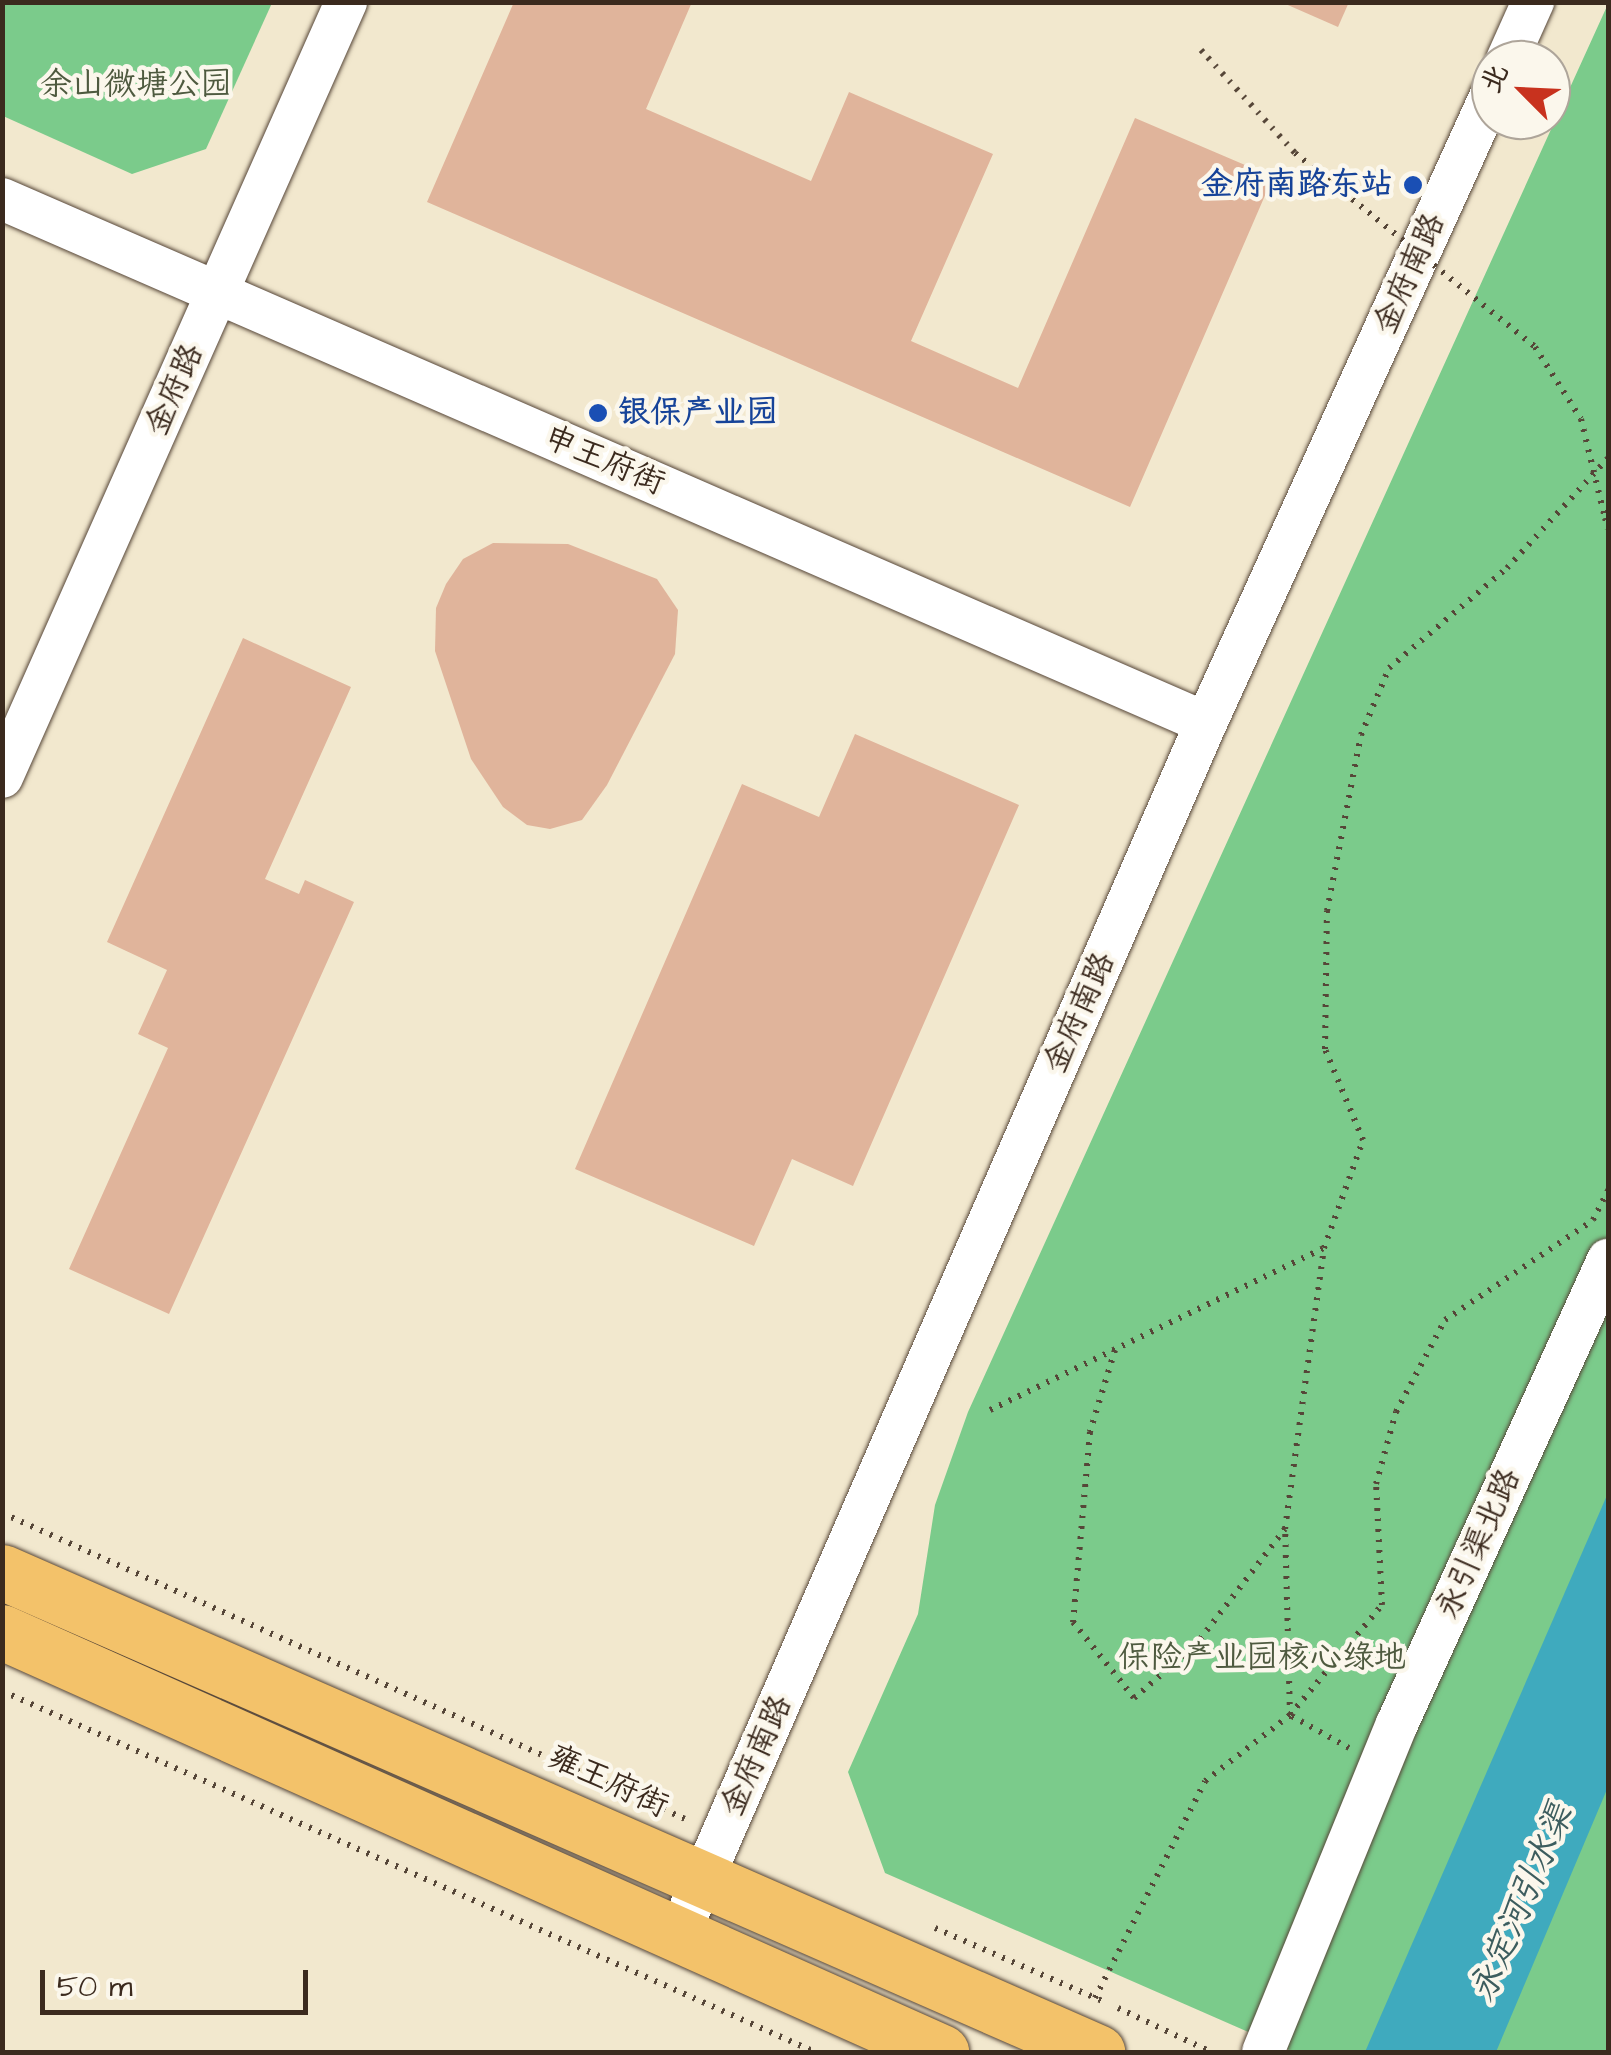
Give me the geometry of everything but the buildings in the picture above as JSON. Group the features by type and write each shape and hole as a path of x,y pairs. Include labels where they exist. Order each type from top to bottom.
{"main road":[{"name":"雍王府街","path":"2,1572 712,1858 1097,2052"},
{"path":"2,1632 941,2052"}],"street":[{"name":"金府路","path":"2,777 346,2"},
{"path":"1516,40 1533,2"},
{"name":"金府南路","path":"678,1936 1206,723 1471,139"},
{"name":"申王府街","path":"2,199 1206,723"},
{"name":"永引渠北路","path":"1263,2052 1380,1765 1608,1260"}],"path":[{"path":"1200,50 1295,153 1535,348 1581,419 1608,529"},
{"path":"1290,1715 1285,1529 1324,1248 1363,1140 1325,1049 1327,911 1361,735 1389,668 1508,568 1608,458"},
{"path":"1095,1998 1205,1781 1290,1715 1382,1605 1376,1484 1396,1412 1445,1320 1593,1220 1608,1190"},
{"path":"990,1410 1324,1248"},
{"path":"1116,1349 1090,1432 1073,1622 1134,1698 1194,1648 1285,1529"},
{"name":"雍王府街","path":"2,1513 641,1794 712,1858"},
{"path":"2,1690 815,2052"},
{"path":"1290,1715 1380,1765"},
{"path":"923,1923 1212,2052"}],"green space":[{"name":"余山微塘公园","path":"3,2 272,3 206,149 132,174 3,116"},
{"name":"保险产业园核心绿地","path":"1608,4 1608,2052 1294,2052 885,1873 848,1772 918,1614 935,1505 968,1412 1546,140 1571,140 1571,85"}],"water":[{"name":"永定河引水渠","path":"1608,1493 1608,1787 1496,2052 1365,2052"}],"place":[{"name":"金府南路东站","path":"1413,185"},
{"name":"银保产业园","path":"598,413"}]}
